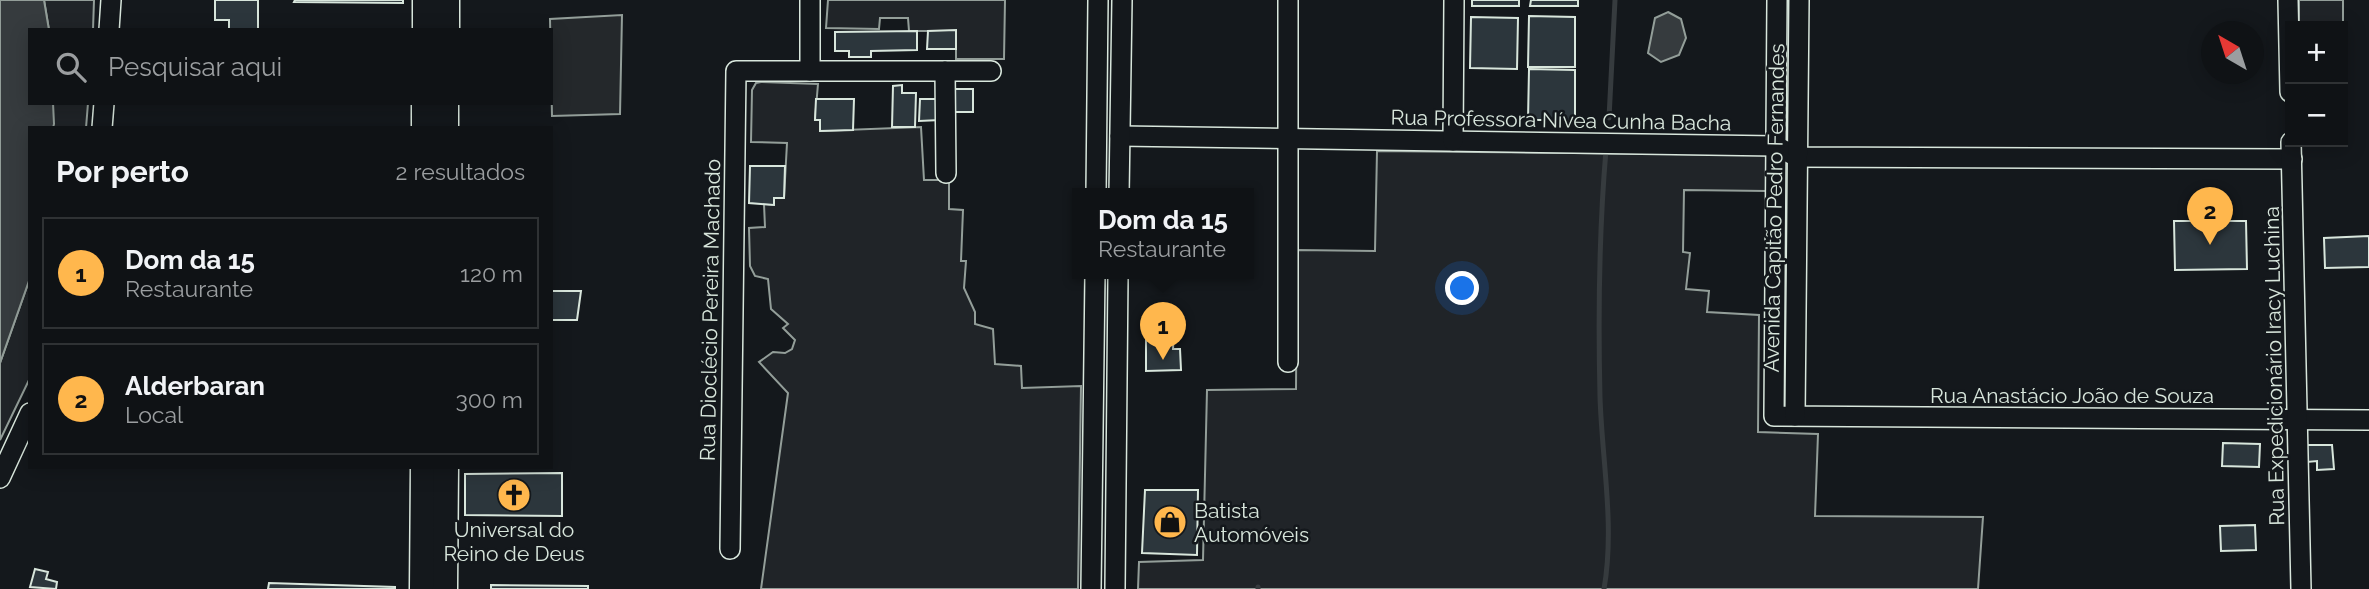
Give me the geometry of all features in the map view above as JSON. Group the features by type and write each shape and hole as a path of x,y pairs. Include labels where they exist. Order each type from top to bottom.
{"main road":[{"path":"425,0 425,28"},
{"path":"447,0 447,28"},
{"path":"424,126 425,105"},
{"path":"446,105 446,126"},
{"path":"422,589 423,469"},
{"path":"445,589 446,469"}],"street":[{"path":"109,28 111,0"},
{"path":"810,0 810,71 991,71"},
{"path":"1096,188 1098,0"},
{"path":"1119,188 1122,0"},
{"path":"1288,0 1288,362"},
{"path":"1453,141 1454,0"},
{"name":"Avenida Capitão Pedro Fernandes","path":"1774,416 1777,0"},
{"name":"Avenida Capitão Pedro Fernandes","path":"1795,416 1799,0"},
{"path":"2288,0 2290,84"},
{"name":"Rua Dioclécio Pereira Machado","path":"730,549 736,71 810,71"},
{"path":"945,71 946,173"},
{"path":"102,126 104,105"},
{"name":"Rua Professora Nívea Cunha Bacha","path":"1120,136 1776,146 1797,157 2292,150"},
{"name":"Rua Expedicionário Iracy Luchina","path":"2292,150 2301,589"},
{"path":"1091,589 1095,279"},
{"path":"1115,589 1118,279"},
{"path":"0,478 28,416"},
{"name":"Rua Anastácio João de Souza","path":"1774,416 2369,420"}],"shaded area":[{"path":"0,0 44,0 49,28 28,28 28,105 53,105 54,124 28,126 28,284 0,363"},
{"path":"44,0 94,0 93,28 49,28"},
{"path":"828,0 1005,0 1004,59 956,59 956,31 909,31 908,18 880,18 879,29 826,28"},
{"path":"2299,0 2343,0 2343,21 2299,21"},
{"path":"1668,12 1681,19 1686,38 1679,55 1661,62 1648,53 1655,18"},
{"path":"622,15 620,114 552,116 553,28 550,28 550,19"},
{"path":"756,83 818,84 815,119 820,120 820,131 921,127 924,180 949,180 949,209 963,210 961,261 966,261 964,288 975,312 975,324 993,329 995,364 1021,366 1022,388 1081,386 1078,589 761,589 788,393 759,362 773,352 785,353 792,349 795,340 783,328 788,324 771,309 768,279 755,276 750,266 749,228 765,227 764,204 773,205 774,198 784,198 787,143 751,142 752,90"},
{"path":"53,105 88,105 86,126 53,126"},
{"path":"1377,151 1767,155 1767,191 1684,190 1683,252 1690,253 1686,289 1709,291 1707,312 1759,315 1758,432 1818,434 1815,516 1983,517 1978,589 1138,589 1139,562 1203,560 1207,390 1296,389 1297,250 1375,251"},
{"path":"28,284 28,382 0,440 0,363"}],"building":[{"path":"215,0 258,0 258,28 229,28 229,20 215,20"},
{"path":"403,0 403,3 294,2"},
{"path":"1472,0 1519,0 1519,6 1472,6"},
{"path":"1531,0 1578,0 1578,6 1530,6"},
{"path":"1529,16 1575,17 1575,67 1528,67"},
{"path":"1471,17 1518,18 1517,69 1470,68"},
{"path":"956,30 956,49 927,49 928,31"},
{"path":"917,31 917,50 871,51 871,57 849,57 849,51 835,51 835,32"},
{"path":"1529,69 1575,70 1575,120 1528,120"},
{"path":"902,85 902,93 916,93 915,127 892,127 893,86"},
{"path":"953,89 973,89 973,112 954,112"},
{"path":"816,99 854,99 853,130 820,131 820,120 815,120"},
{"path":"920,99 940,99 940,120 919,121"},
{"path":"750,166 785,166 784,198 774,198 774,205 749,203"},
{"path":"2174,221 2246,221 2247,269 2175,270"},
{"path":"2369,236 2369,267 2325,268 2324,238"},
{"path":"553,291 581,291 577,320 553,320"},
{"path":"1146,332 1174,332 1173,349 1180,349 1181,370 1146,371"},
{"path":"2223,443 2260,444 2259,467 2222,466"},
{"path":"2306,445 2332,445 2334,469 2317,470 2317,461 2307,462"},
{"name":"Universal do Reino de Deus","path":"562,473 562,516 465,515 465,474"},
{"name":"Batista Automóveis","path":"1145,490 1198,490 1197,555 1142,553"},
{"path":"2255,525 2256,550 2221,551 2220,526"},
{"path":"35,569 48,572 46,579 57,582 56,589 30,587"},
{"path":"269,583 395,587 395,589 268,589"},
{"path":"491,585 588,586 588,589 491,589"}],"waterway":[{"path":"1609,118 1615,0"},
{"path":"1604,589 1608,517 1600,397 1599,304 1606,150"}],"place":[{"name":"Alderbaran","path":"2210,245"},
{"name":"Dom da 15","path":"1163,360"},
{"name":"Universal do Reino de Deus","path":"514,495"},
{"name":"Batista Automóveis","path":"1170,522"}]}
